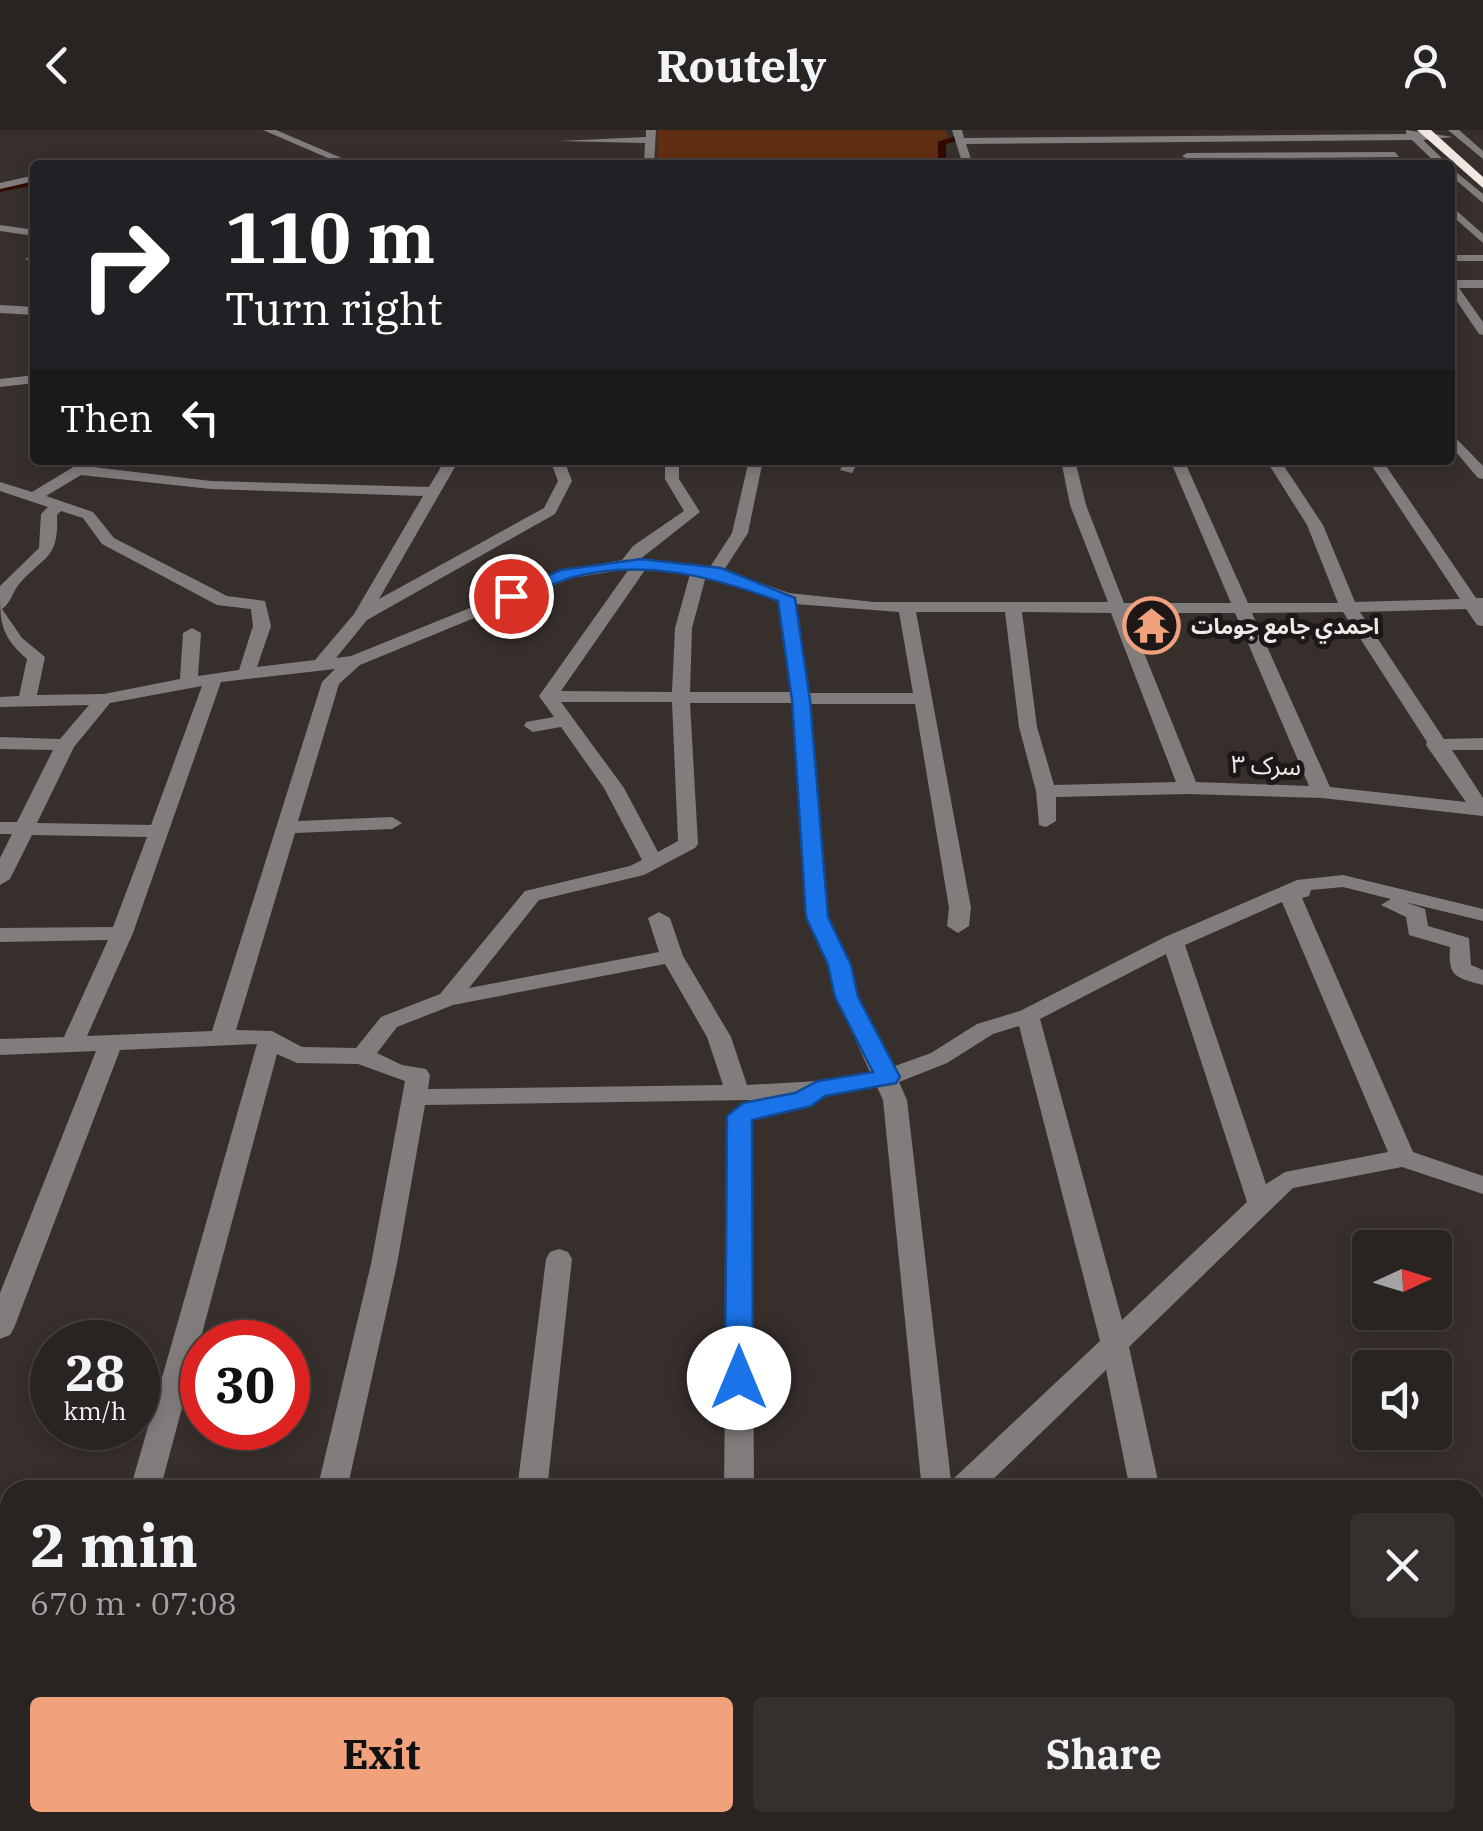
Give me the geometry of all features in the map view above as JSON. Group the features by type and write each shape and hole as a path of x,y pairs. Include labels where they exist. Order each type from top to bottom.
{"highway":[{"path":"1427,134 1483,168"},
{"path":"1427,134 1483,184"}],"street":[{"path":"268,130 340,160"},
{"path":"1427,134 1441,160"},
{"path":"960,136 1427,134 1481,153"},
{"path":"564,141 651,135 649,160"},
{"path":"1172,135 1375,135 1401,160"},
{"path":"1172,135 1189,160"},
{"path":"1219,160 1395,154"},
{"path":"1455,175 1483,200"},
{"path":"0,186 30,179"},
{"path":"1455,213 1479,237"},
{"path":"0,227 30,223"},
{"path":"0,227 30,231"},
{"path":"1455,258 1483,258"},
{"path":"1455,284 1483,284"},
{"path":"1455,291 1483,331"},
{"path":"0,310 30,311"},
{"path":"0,383 30,380"},
{"path":"1455,442 1483,475"},
{"path":"37,495 87,465"},
{"path":"320,666 361,616 382,574 408,541 449,465"},
{"path":"548,696 640,549 692,512 672,478 672,465"},
{"path":"448,999 532,895 637,871 688,844 681,700 686,594 740,533 755,465"},
{"path":"1069,465 1078,504 1188,788"},
{"path":"1178,465 1322,792"},
{"path":"1276,465 1316,525 1349,608 1434,745 1482,810"},
{"path":"1379,465 1477,603 1483,621"},
{"path":"361,616 550,511 565,481 560,468"},
{"path":"80,470 211,485 434,492"},
{"path":"0,486 37,495 88,515 108,541 223,602 259,605 262,626 246,674"},
{"path":"0,604 4,592 28,566 48,554 53,542 49,514 58,506"},
{"path":"0,702 104,699 214,678 354,661 567,574 634,564 707,571 786,598 907,608 1349,608 1477,603"},
{"path":"786,598 801,700 817,917 840,965 847,997 888,1077 894,1100 936,1480"},
{"path":"1014,606 1028,727 1046,791 1046,822"},
{"path":"907,608 960,908 958,926"},
{"path":"0,614 14,641 36,657 27,701"},
{"path":"188,682 192,634"},
{"path":"222,1037 331,682 354,661"},
{"path":"73,1042 122,934 214,678"},
{"path":"548,696 924,699"},
{"path":"548,696 614,788 652,862"},
{"path":"0,879 11,828 64,745 104,699"},
{"path":"533,726 563,721"},
{"path":"0,744 64,745"},
{"path":"1434,745 1483,744"},
{"name":"سرک ۳","path":"1046,791 1188,788 1322,792 1482,810"},
{"path":"288,828 392,824"},
{"path":"11,828 161,831"},
{"path":"416,1097 738,1093 818,1089 888,1077 939,1058 985,1029 1028,1016 1173,942 1304,884 1343,881 1483,915"},
{"path":"1290,893 1338,891 1414,913 1415,929 1461,943 1460,970 1483,978"},
{"path":"1290,893 1403,1158"},
{"path":"658,918 672,956 720,1037 738,1093"},
{"path":"0,935 122,934"},
{"path":"1173,942 1260,1203"},
{"path":"362,1056 389,1022 448,999 672,956"},
{"path":"1028,1016 1115,1346 1142,1480"},
{"path":"148,1480 270,1038"},
{"path":"0,1047 270,1038 283,1050 297,1054 362,1056 397,1072 418,1076 384,1264 334,1480"},
{"path":"0,1328 110,1042"},
{"path":"739,1480 740,1116 752,1108 802,1100 818,1089"},
{"path":"973,1480 1285,1181 1403,1158 1483,1185"},
{"path":"533,1480 559,1259"}],"shaded area":[{"path":"657,130 945,130 949,139 937,141 940,160 658,160"}],"waterway":[{"path":"942,160 942,142 955,139"},
{"path":"0,189 30,183"}],"place":[{"name":"احمدي جامع جومات","path":"1152,626"}],"route":[{"path":"511,596 567,574 641,564 715,572 786,598 801,700 817,917 840,965 847,997 888,1077 818,1089 802,1100 752,1108 740,1116 739,1378"}]}
